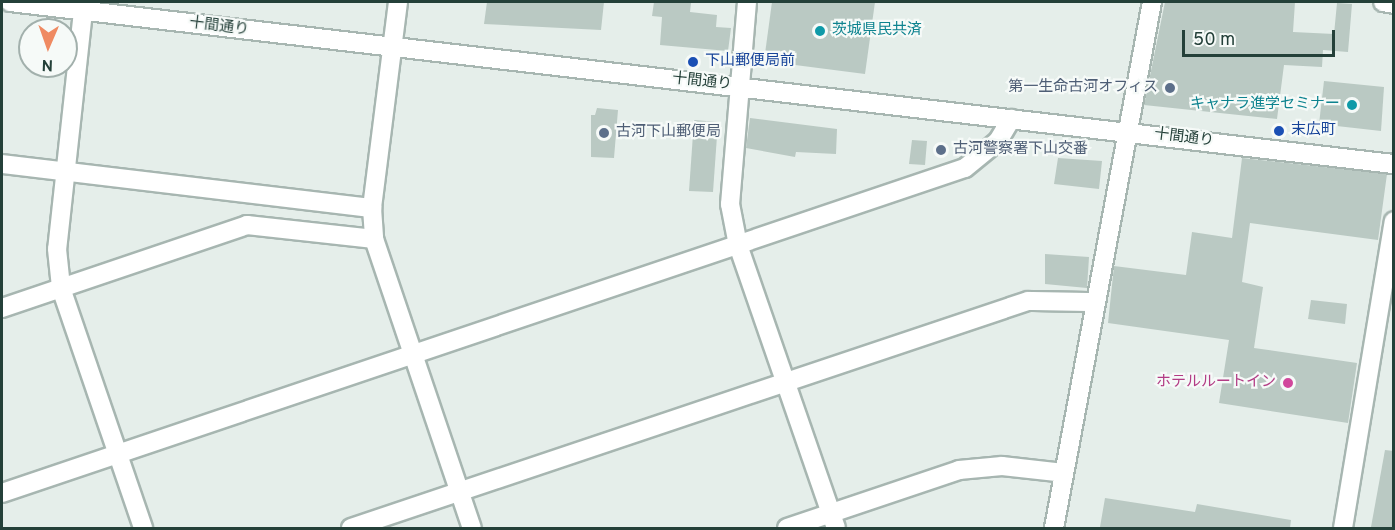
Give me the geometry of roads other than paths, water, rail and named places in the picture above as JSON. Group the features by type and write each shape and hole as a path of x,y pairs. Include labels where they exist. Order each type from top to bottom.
{"street":[{"name":"十間通り","path":"10,2 83,6 393,47 1128,131 1394,164"},
{"path":"398,2 372,208 374,239 471,528"},
{"path":"747,2 730,204 738,245 833,521"},
{"path":"1054,528 1093,302 1152,2"},
{"path":"1383,2 1394,4"},
{"path":"83,6 63,172 57,249 61,288 143,528"},
{"path":"2,494 117,453 965,168 998,141 1011,119"},
{"path":"2,165 372,208"},
{"path":"1343,528 1394,221"},
{"path":"2,308 247,225 374,239"},
{"path":"351,528 1028,301 1093,302"},
{"path":"788,528 833,521 959,470 1002,466 1064,473"}],"place":[{"name":"茨城県民共済","path":"820,31"},
{"name":"下山郵便局前","path":"693,62"},
{"name":"第一生命古河オフィス","path":"1170,88"},
{"name":"キャナラ進学セミナー","path":"1352,105"},
{"name":"末広町","path":"1279,131"},
{"name":"古河下山郵便局","path":"604,133"},
{"name":"古河警察署下山交番","path":"941,150"},
{"name":"ホテルルートイン","path":"1288,383"}]}
